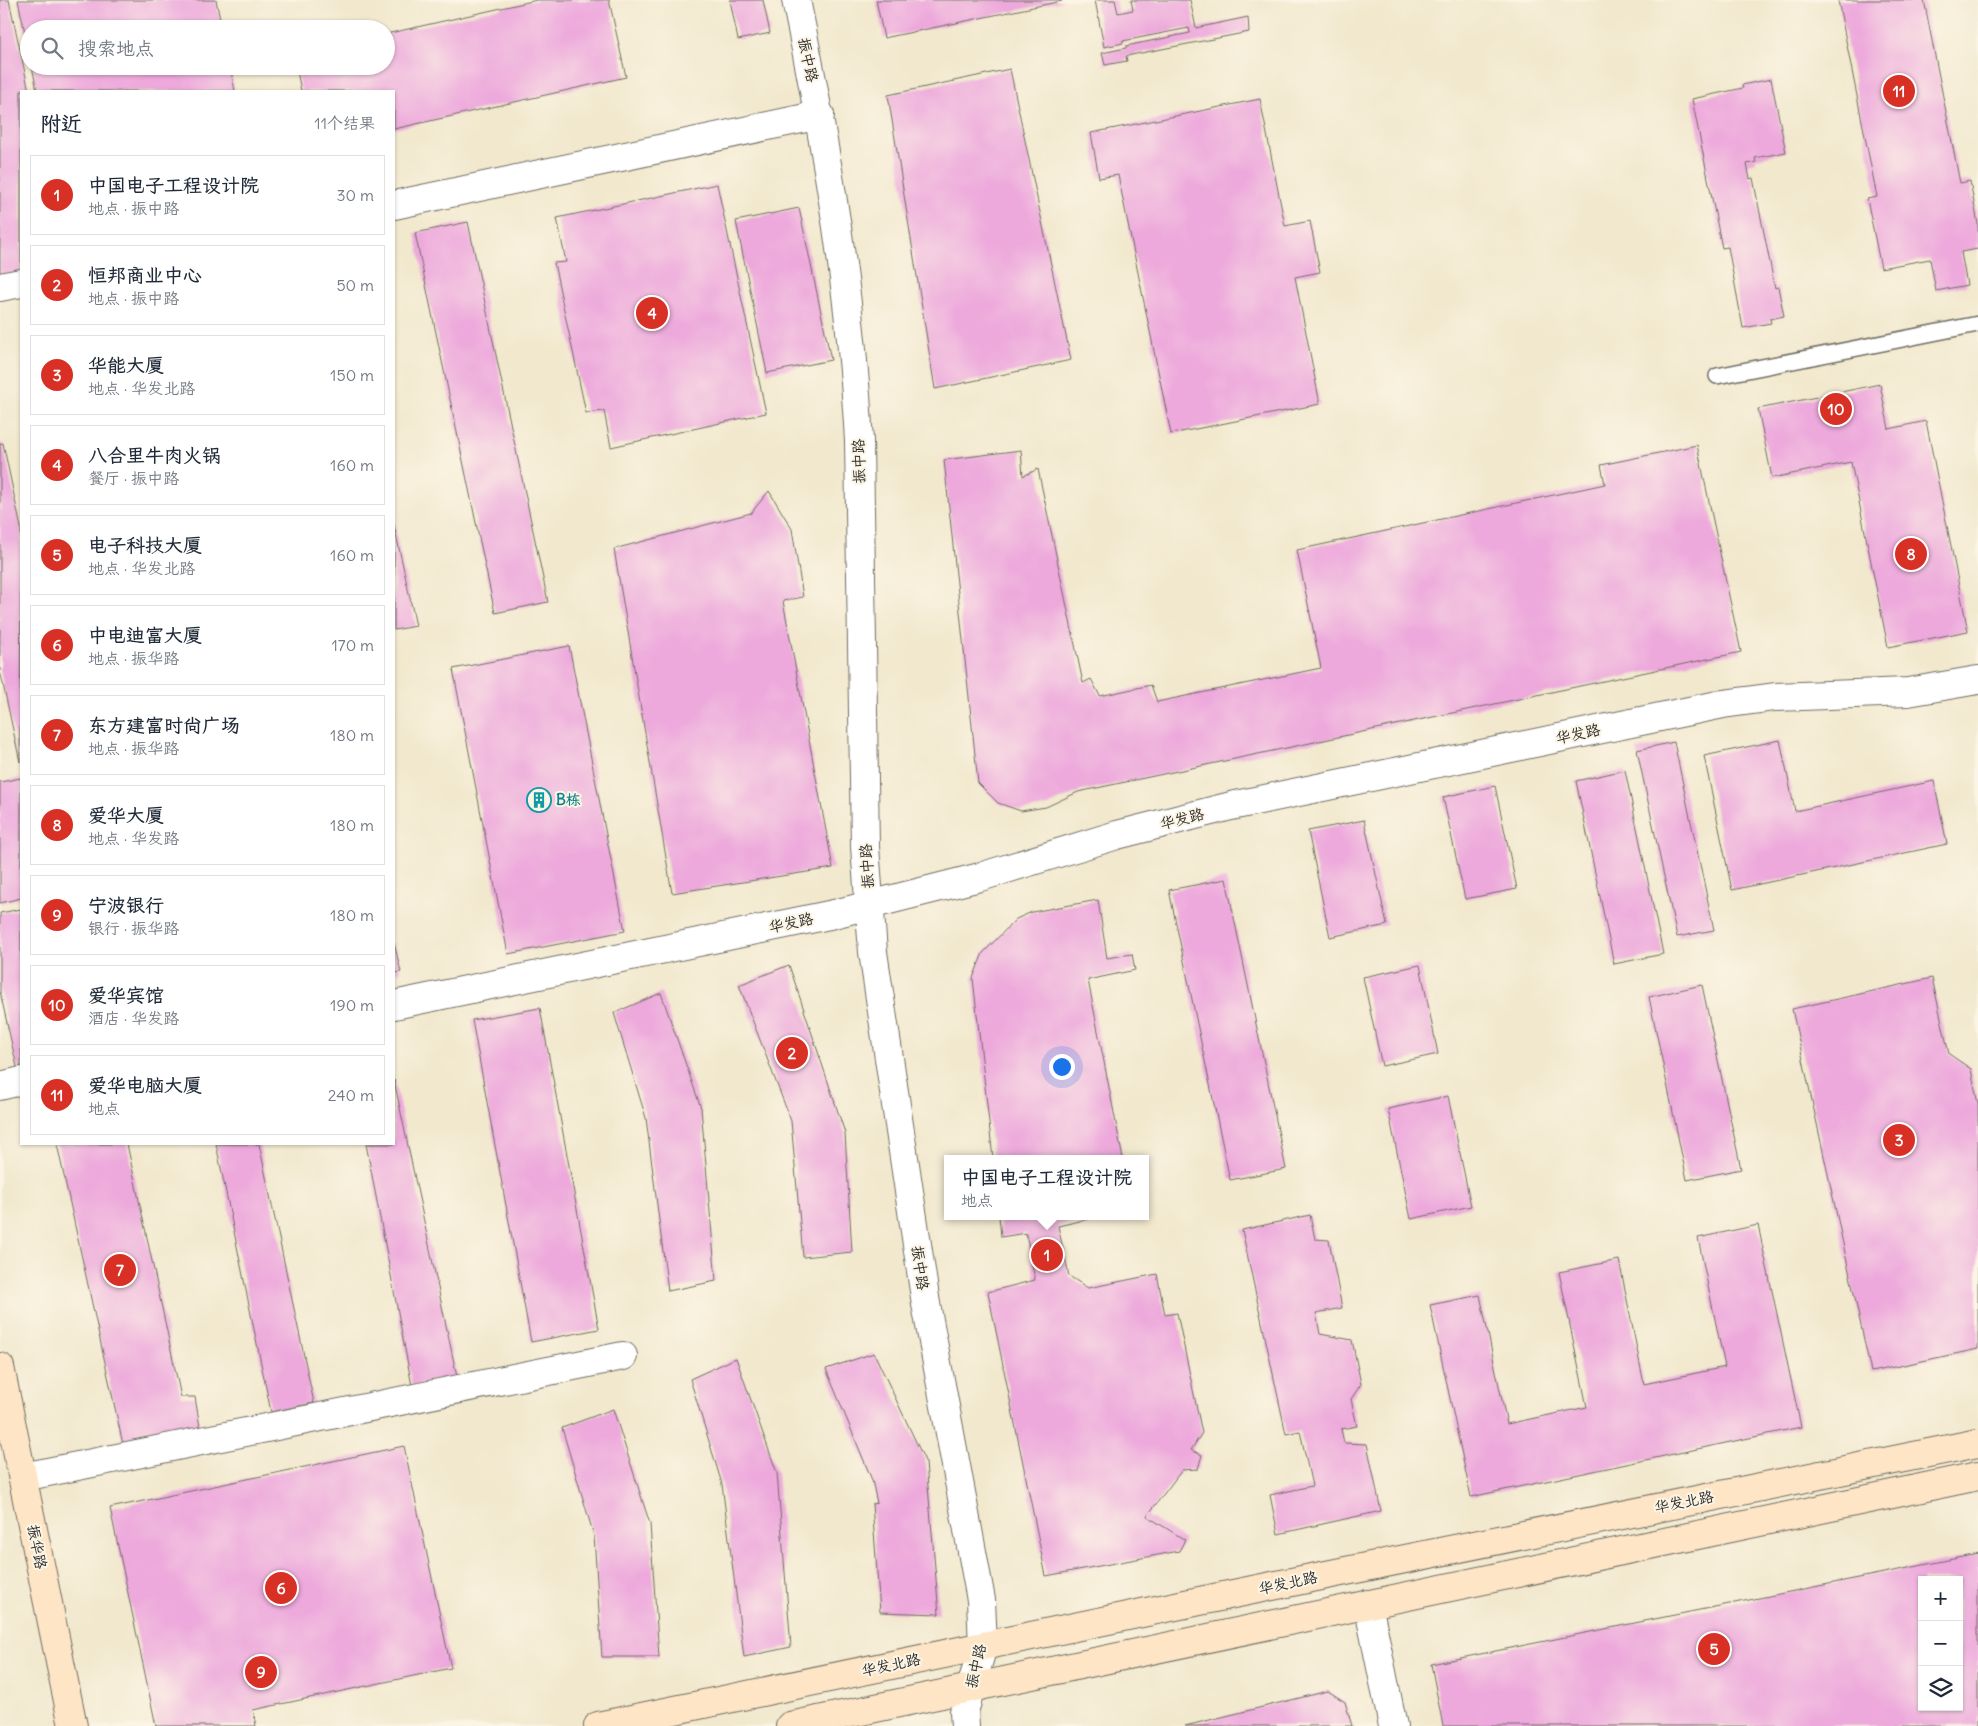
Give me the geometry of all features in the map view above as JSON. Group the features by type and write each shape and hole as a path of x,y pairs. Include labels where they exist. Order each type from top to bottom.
{"main road":[{"name":"振华路","path":"0,1367 73,1726"},
{"name":"华发北路","path":"598,1726 1978,1443"},
{"path":"790,1726 1978,1476"}],"street":[{"name":"振中路","path":"796,0 820,115 851,330 859,441 865,847 873,952 926,1304 981,1600 982,1646 964,1712 965,1726"},
{"path":"395,204 820,115"},
{"path":"0,287 20,283"},
{"name":"华发路","path":"395,1005 801,922 869,906 980,878 1117,836 1231,806 1723,704 1775,698 1908,692 1978,680"},
{"path":"0,1086 20,1081"},
{"path":"23,1477 623,1356"},
{"path":"1368,1604 1393,1726"}],"lane":[{"path":"1717,376 1978,324"}],"building":[{"path":"0,0 9,0 20,50 20,75 25,75 29,90 20,90 20,274 0,279"},
{"path":"18,0 216,0 220,20 22,20"},
{"path":"537,0 609,0 626,77 395,129 395,90 301,90 298,75 395,75 395,32"},
{"path":"730,0 763,0 770,33 738,40"},
{"path":"876,0 1062,0 1062,1 884,38"},
{"path":"1095,0 1115,0 1118,13 1133,10 1131,0 1190,0 1196,28 1248,17 1249,32 1126,56 1127,61 1105,65 1102,53 1126,48 1126,46 1190,33 1189,28 1123,41 1123,43 1104,47"},
{"path":"1838,0 1924,0 1960,183 1970,181 1978,224 1978,249 1961,252 1967,285 1936,291 1930,259 1881,268 1867,199 1877,197"},
{"path":"1010,69 1071,360 935,389 888,95"},
{"path":"34,75 232,75 235,90 37,90"},
{"path":"1771,79 1786,152 1755,158 1756,162 1747,164 1750,179 1753,178 1775,288 1778,287 1784,316 1770,319 1771,323 1743,328 1728,247 1722,248 1692,99 1743,88 1742,85"},
{"path":"1260,99 1285,226 1310,221 1320,272 1295,277 1320,404 1171,434 1118,175 1099,178 1091,133"},
{"path":"717,184 766,413 611,447 604,411 586,413 554,263 566,262 557,218"},
{"path":"799,208 831,360 767,373 736,221"},
{"path":"468,222 548,602 495,613 415,233"},
{"path":"1880,384 1889,429 1926,421 1968,631 1888,647 1851,462 1772,478 1758,409"},
{"path":"3,443 20,523 20,762 0,670 0,444"},
{"path":"1697,445 1741,652 1078,792 1046,807 1021,811 998,803 978,783 944,460 1021,450 1023,476 1038,469 1083,683 1091,679 1100,696 1151,685 1157,702 1321,668 1297,550 1605,484 1601,465"},
{"path":"769,491 792,529 803,597 783,601 833,868 672,893 614,549 751,513"},
{"path":"395,530 416,626 395,630"},
{"name":"B栋","path":"569,646 625,931 508,954 453,669"},
{"path":"1780,740 1795,811 1934,781 1947,844 1732,890 1704,756"},
{"path":"1674,742 1714,930 1677,937 1637,750"},
{"path":"1625,770 1663,954 1614,964 1576,781"},
{"path":"20,778 20,898 0,903 0,782"},
{"path":"1495,786 1517,889 1465,899 1443,797"},
{"path":"1364,820 1387,925 1330,937 1308,831"},
{"path":"1226,879 1286,1169 1230,1180 1169,890"},
{"path":"1098,900 1107,958 1132,954 1135,970 1088,980 1122,1155 993,1155 973,978 983,953 1016,919 1032,912"},
{"path":"20,909 20,1066 17,1067 0,992 0,913"},
{"path":"395,947 401,972 395,973"},
{"path":"789,965 845,1133 852,1252 803,1257 791,1121 739,985"},
{"path":"1420,965 1438,1054 1382,1066 1363,977"},
{"path":"1932,978 1949,1054 1971,1069 1978,1104 1978,1349 1871,1372 1792,1009"},
{"path":"1702,985 1741,1169 1687,1180 1649,997"},
{"path":"661,993 701,1108 716,1281 668,1291 646,1118 614,1013"},
{"path":"540,1008 599,1329 531,1342 472,1020"},
{"path":"395,1085 457,1377 412,1386 366,1145 395,1145"},
{"path":"1448,1096 1471,1206 1411,1219 1388,1109"},
{"path":"57,1145 127,1145 181,1397 195,1397 201,1433 124,1449"},
{"path":"216,1145 259,1145 314,1403 271,1412"},
{"path":"1310,1215 1315,1239 1329,1240 1342,1308 1316,1313 1320,1334 1352,1340 1361,1384 1351,1399 1357,1426 1341,1429 1344,1443 1367,1444 1381,1511 1278,1534 1270,1495 1312,1486 1300,1431 1286,1434 1242,1230"},
{"path":"999,1220 1084,1220 1058,1226 1069,1276 1088,1288 1157,1274 1165,1315 1177,1313 1202,1433 1191,1450 1202,1455 1198,1469 1182,1470 1147,1516 1185,1540 1179,1551 1046,1576 988,1292 1035,1280 1026,1233 1001,1237"},
{"path":"1758,1225 1801,1427 1471,1497 1430,1305 1480,1295 1507,1424 1587,1407 1559,1272 1619,1260 1644,1384 1725,1367 1698,1238"},
{"path":"874,1353 926,1463 939,1614 880,1612 872,1504 877,1503 872,1480 826,1369"},
{"path":"736,1358 777,1473 791,1647 744,1657 722,1484 690,1379"},
{"path":"613,1409 650,1524 659,1657 602,1657 594,1536 562,1428"},
{"path":"404,1446 451,1668 253,1710 256,1726 156,1726 110,1508"},
{"path":"1978,1554 1978,1726 1443,1726 1431,1664"},
{"path":"1328,1691 1345,1702 1352,1726 1185,1726"}],"place":[{"name":"爱华电脑大厦","path":"1899,91"},
{"name":"八合里牛肉火锅","path":"652,313"},
{"name":"爱华宾馆","path":"1836,409"},
{"name":"爱华大厦","path":"1911,554"},
{"name":"B栋","path":"539,800"},
{"name":"恒邦商业中心","path":"792,1053"},
{"name":"华能大厦","path":"1899,1140"},
{"name":"中国电子工程设计院","path":"1047,1255"},
{"name":"东方建富时尚广场","path":"120,1270"},
{"name":"中电迪富大厦","path":"281,1588"},
{"name":"电子科技大厦","path":"1714,1649"},
{"name":"宁波银行","path":"261,1672"}]}
